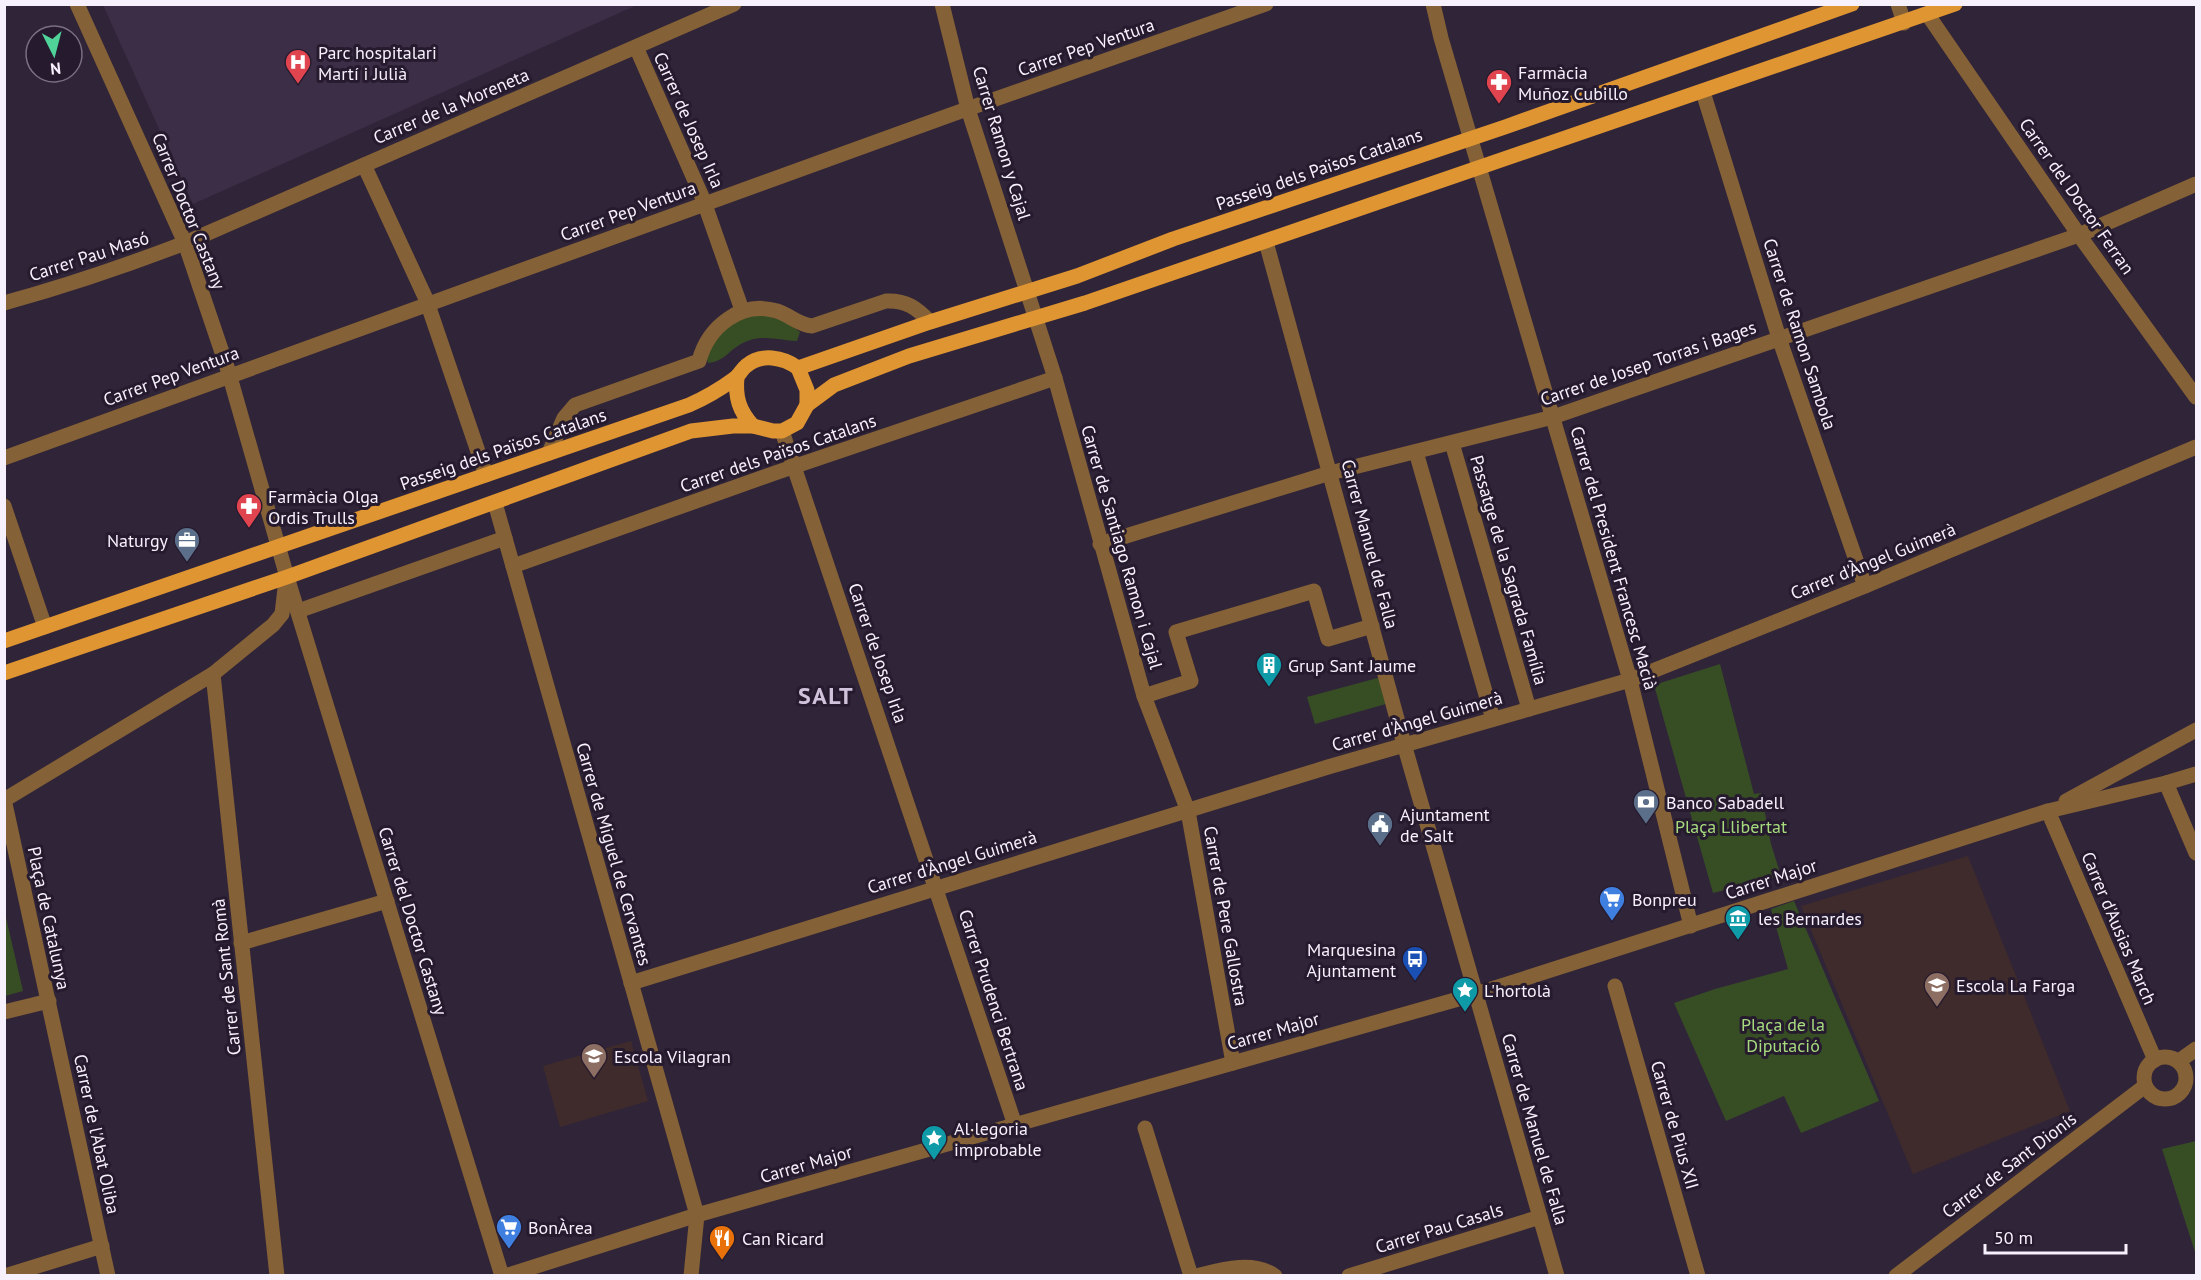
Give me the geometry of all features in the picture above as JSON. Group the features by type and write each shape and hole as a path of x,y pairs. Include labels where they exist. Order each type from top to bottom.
{"main road":[{"name":"Passeig dels Països Catalans","path":"4,641 689,405 704,399 737,377 749,363 764,358 781,359 798,368 930,322 1077,276 1173,239 1471,139 1852,4"},
{"path":"4,673 287,578 691,431 753,426 782,431 797,423 807,405 834,385 920,353 1085,303 1266,242 1955,4"},
{"path":"798,368 807,390 807,405"},
{"path":"737,377 739,406 753,426"}],"street":[{"name":"Carrer Doctor Castany","path":"77,4 185,243 230,375 287,578"},
{"name":"Carrer de la Moreneta","path":"185,243 734,4"},
{"name":"Carrer Ramon y Cajal","path":"942,4 968,109 1028,291"},
{"name":"Carrer Pep Ventura","path":"4,458 428,305 704,202 1266,4"},
{"name":"Carrer del President Francesc Macià","path":"1433,4 1441,38 1630,680 1691,926"},
{"path":"1898,4 1904,23"},
{"name":"Carrer del Doctor Ferran","path":"1928,15 2079,235 2196,397"},
{"name":"Carrer de Josep Irla","path":"636,47 704,202 742,310"},
{"name":"Carrer de Ramon Sambola","path":"1703,92 1779,338 1865,586"},
{"path":"364,165 428,305 486,475"},
{"name":"Carrer de Josep Torras i Bages","path":"1100,543 1330,473 1553,417 2079,235 2196,184"},
{"name":"Carrer Manuel de Falla","path":"1266,242 1404,744 1476,994"},
{"name":"Carrer Pau Masó","path":"4,303 59,288 185,243"},
{"name":"Carrer de Santiago Ramon i Cajal","path":"1028,291 1055,378 1144,696 1188,811"},
{"path":"549,453 564,418 575,405 699,362 707,342 716,330 728,318 742,310 758,308 779,311 803,325 812,326 886,301 897,301 920,311 930,322"},
{"name":"Carrer dels Països Catalans","path":"513,566 1055,378"},
{"name":"Carrer de Josep Irla","path":"782,431 936,887"},
{"name":"Passatge de la Sagrada Família","path":"1452,443 1529,709"},
{"name":"Carrer d'Àngel Guimerà","path":"631,983 1404,744 1630,680 1865,586 2196,447"},
{"path":"1416,452 1493,719"},
{"name":"Carrer de Miguel de Cervantes","path":"495,503 697,1215"},
{"path":"4,506 45,627"},
{"path":"298,611 506,538"},
{"path":"5,800 213,674 273,625 282,614 287,578"},
{"name":"Carrer del Doctor Castany","path":"287,578 503,1275"},
{"path":"1144,696 1191,681 1176,632 1314,591 1328,639 1372,626"},
{"name":"Carrer de Sant Romà","path":"213,674 277,1275"},
{"name":"Carrer Major","path":"2048,811 2196,730"},
{"name":"Carrer Major","path":"503,1275 697,1215 1476,994 2048,811 2196,774"},
{"path":"2166,783 2196,854"},
{"name":"Plaça de Catalunya","path":"4,1012 49,1001 5,800"},
{"name":"Carrer de Pere Gallostra","path":"1188,811 1233,1063"},
{"name":"Carrer d'Ausias March","path":"2048,811 2155,1060"},
{"name":"Carrer Prudenci Bertrana","path":"936,887 1015,1125"},
{"path":"242,943 387,901"},
{"name":"Carrer de Pius XII","path":"1615,986 1698,1275"},
{"name":"Carrer de Manuel de Falla","path":"1476,994 1557,1275"},
{"name":"Carrer de l'Abat Oliba","path":"49,1001 108,1275"},
{"path":"2179,1061 2196,1049"},
{"path":"2167,1057 2179,1061 2187,1075 2190,1092 2172,1100 2158,1099 2145,1086 2144,1076 2147,1067 2155,1060 2167,1057"},
{"name":"Carrer de Sant Dionís","path":"1896,1275 2145,1086"},
{"path":"1145,1128 1191,1275"},
{"path":"691,1275 697,1215"},
{"name":"Carrer Pau Casals","path":"1349,1275 1540,1217"},
{"path":"6,1275 102,1246"},
{"path":"1196,1275 1239,1268 1257,1268 1275,1275"}],"shaded area":[{"name":"Parc hospitalari Martí i Julià","path":"103,5 637,5 193,204"},
{"name":"Escola La Farga","path":"1968,856 2070,1111 1913,1174 1801,906"},
{"name":"Escola Vilagran","path":"631,1041 648,1101 560,1127 543,1066"}],"green space":[{"path":"758,313 785,321 800,332 797,341 755,339 741,344 722,358 708,363 706,355 727,328 739,320"},
{"name":"Plaça Llibertat","path":"1720,664 1754,794 1761,793 1771,844 1781,876 1713,893 1654,685"},
{"path":"1385,676 1393,702 1315,724 1307,697"},
{"name":"Plaça de la Diputació","path":"1794,901 1879,1101 1801,1133 1784,1096 1726,1121 1674,1003 1788,969 1771,909"},
{"path":"4,909 23,991 5,996 4,996"},
{"path":"2196,1141 2196,1255 2162,1149"}],"place":[{"name":"Parc hospitalari Martí i Julià","path":"298,85"},
{"name":"Farmàcia Muñoz Cubillo","path":"1499,105"},
{"name":"Farmàcia Olga Ordis Trulls","path":"249,529"},
{"name":"Naturgy","path":"187,563"},
{"name":"Grup Sant Jaume","path":"1269,688"},
{"name":"Banco Sabadell","path":"1646,825"},
{"name":"Ajuntament de Salt","path":"1380,847"},
{"name":"Bonpreu","path":"1612,922"},
{"name":"les Bernardes","path":"1738,941"},
{"name":"Marquesina Ajuntament","path":"1415,982"},
{"name":"Escola La Farga","path":"1937,1008"},
{"name":"L'hortolà","path":"1465,1013"},
{"name":"Escola Vilagran","path":"594,1079"},
{"name":"Al·legoria improbable","path":"934,1161"},
{"name":"BonÀrea","path":"509,1250"},
{"name":"Can Ricard","path":"722,1261"}],"district":[{"name":"SALT","path":"826,695"}]}
